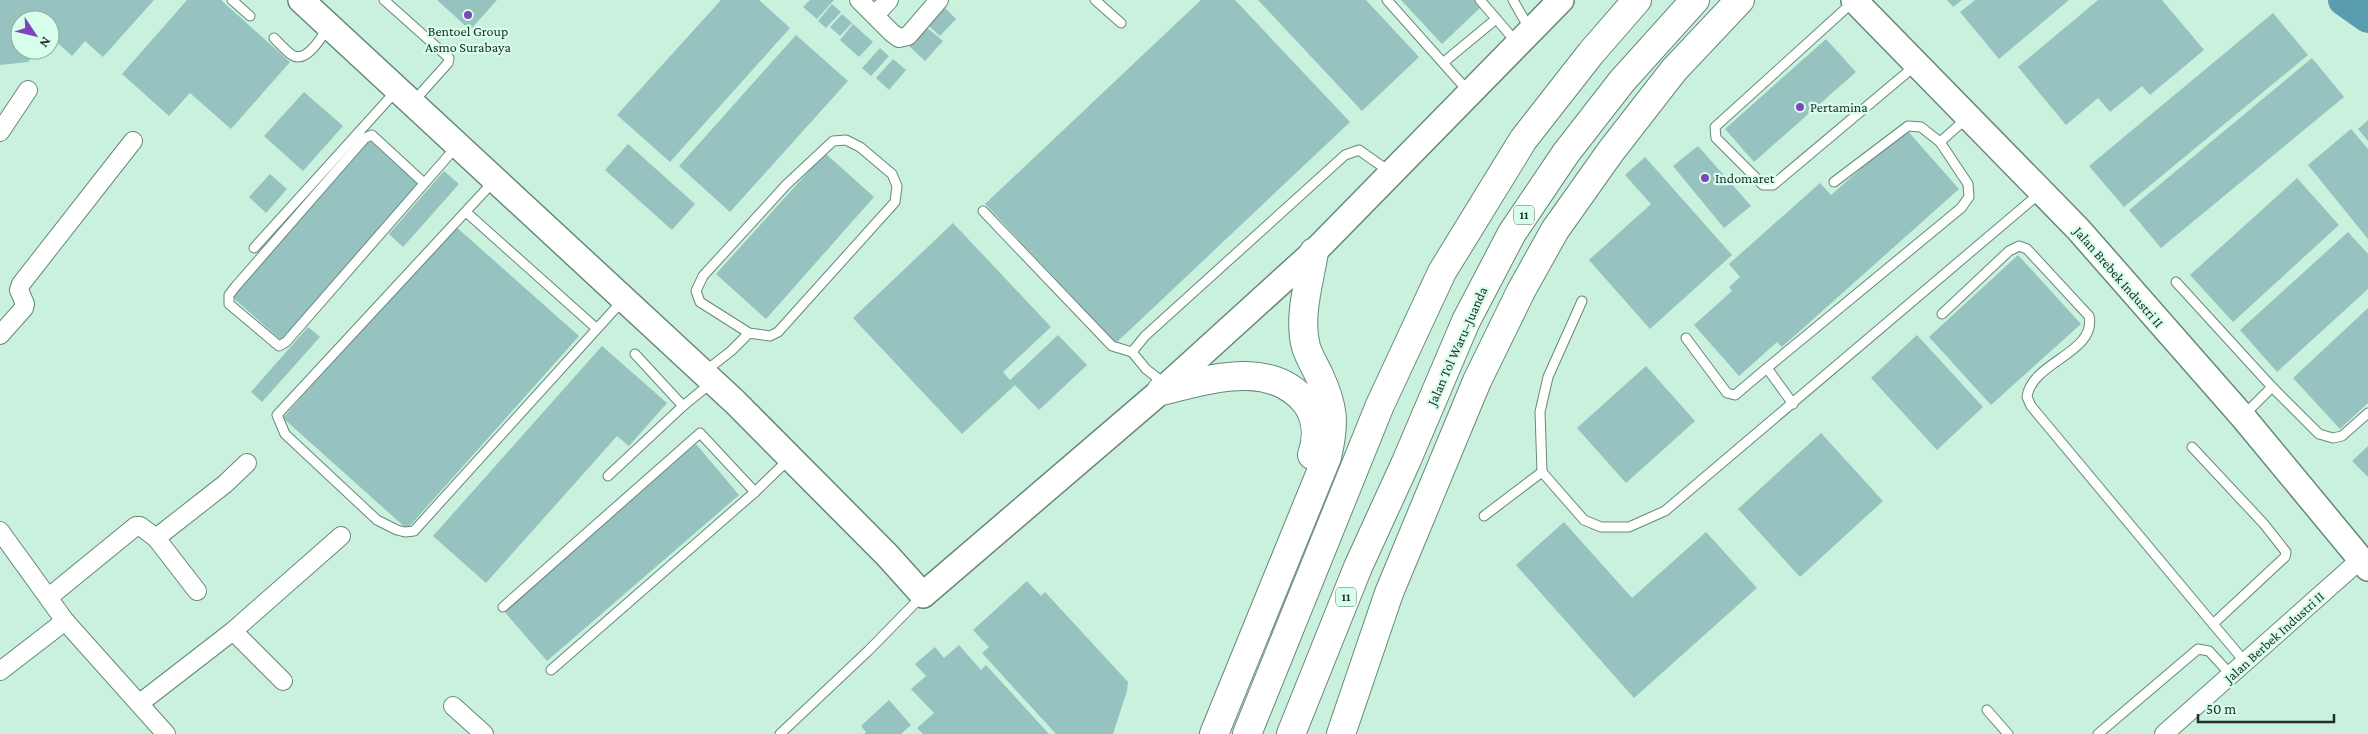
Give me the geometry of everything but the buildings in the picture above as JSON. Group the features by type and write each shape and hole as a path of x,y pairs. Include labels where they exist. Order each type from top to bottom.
{"highway":[{"path":"1247,734 1380,405 1442,272 1523,140 1591,53 1638,0"},
{"name":"Jalan Tol Waru–Juanda","path":"1291,734 1358,567 1406,462 1466,321 1512,233 1566,153 1622,81 1695,0"},
{"path":"1341,734 1389,593 1477,381 1520,291 1555,230 1611,151 1674,70 1740,0"},
{"path":"1214,734 1327,457 1331,439 1333,418 1326,390 1306,348 1303,320 1314,252"},
{"path":"1164,388 1218,378 1258,376 1284,383 1300,396 1310,410 1315,424 1316,443 1246,620 1230,695"}],"street":[{"path":"859,0 892,34 900,38 908,36 939,0"},
{"path":"875,15 889,0"},
{"path":"308,2 329,26 709,377 887,554 923,596 1164,388 1314,252 1561,0"},
{"name":"Jalan Brebek Industri II","path":"1854,0 2078,229 2243,417 2364,563"},
{"path":"0,132 28,90"},
{"path":"0,336 26,304 19,290 21,284 133,141"},
{"path":"156,538 225,484 246,463"},
{"path":"49,597 136,526 145,528 156,538 197,591"},
{"path":"0,531 65,621 166,734"},
{"path":"140,703 233,632 341,536"},
{"name":"Jalan Berbek Industri II","path":"2164,734 2245,662 2364,563"},
{"path":"0,671 65,621"},
{"path":"233,632 283,681"},
{"path":"453,706 484,734"}],"lane":[{"path":"232,0 250,16"},
{"path":"254,248 405,95 448,63 449,58 384,0"},
{"path":"1095,0 1121,23"},
{"path":"1387,0 1470,93"},
{"path":"1480,0 1496,18 1524,37"},
{"path":"1513,0 1524,37"},
{"path":"1854,0 1723,117 1715,127 1716,138 1763,185 1773,185 1917,64"},
{"path":"1444,62 1496,18"},
{"path":"274,38 294,56 301,56 314,46 329,26"},
{"path":"1940,142 1968,117"},
{"path":"1686,338 1727,393 1735,394 1962,208 1969,197 1968,184 1940,142 1921,127 1908,126 1834,182"},
{"path":"424,183 372,135 365,138 236,286 229,295 229,304 271,341 279,346 286,342 458,144"},
{"path":"846,140 860,147 892,174 897,186 895,202 778,332 770,336 749,333 700,302 696,291 703,276 786,185 833,141 846,140"},
{"path":"1132,352 1145,336 1345,154 1358,150 1392,173"},
{"path":"496,179 277,415 285,434 377,520 397,530 405,532 414,531 625,298"},
{"path":"1582,302 1548,377 1540,412 1542,472 1584,520 1601,527 1629,527 1665,511 2042,192"},
{"path":"983,211 1112,346 1132,352 1164,388"},
{"path":"466,212 596,328"},
{"path":"1942,314 2009,251 2019,246 2027,249 2089,316 2091,326 2087,337 2033,380 2027,397 2030,406 2245,662"},
{"path":"2176,282 2272,387 2319,434 2334,438 2342,436 2368,413"},
{"path":"608,476 683,406 749,333"},
{"path":"635,354 683,406"},
{"path":"1767,368 1793,404"},
{"path":"2243,417 2272,387"},
{"path":"503,607 648,481 700,433 755,492"},
{"path":"2192,447 2264,524 2286,552 2284,557 2213,624"},
{"path":"551,670 697,538 755,492 791,457"},
{"path":"1484,516 1542,472"},
{"path":"780,734 923,596"},
{"path":"2098,734 2198,649 2209,651 2231,675"},
{"path":"1987,710 2008,734"}],"waterway":[{"path":"2344,0 2368,17"}],"place":[{"name":"Bentoel Group Asmo Surabaya","path":"468,15"},
{"name":"Pertamina","path":"1800,107"},
{"name":"Indomaret","path":"1705,178"}]}
